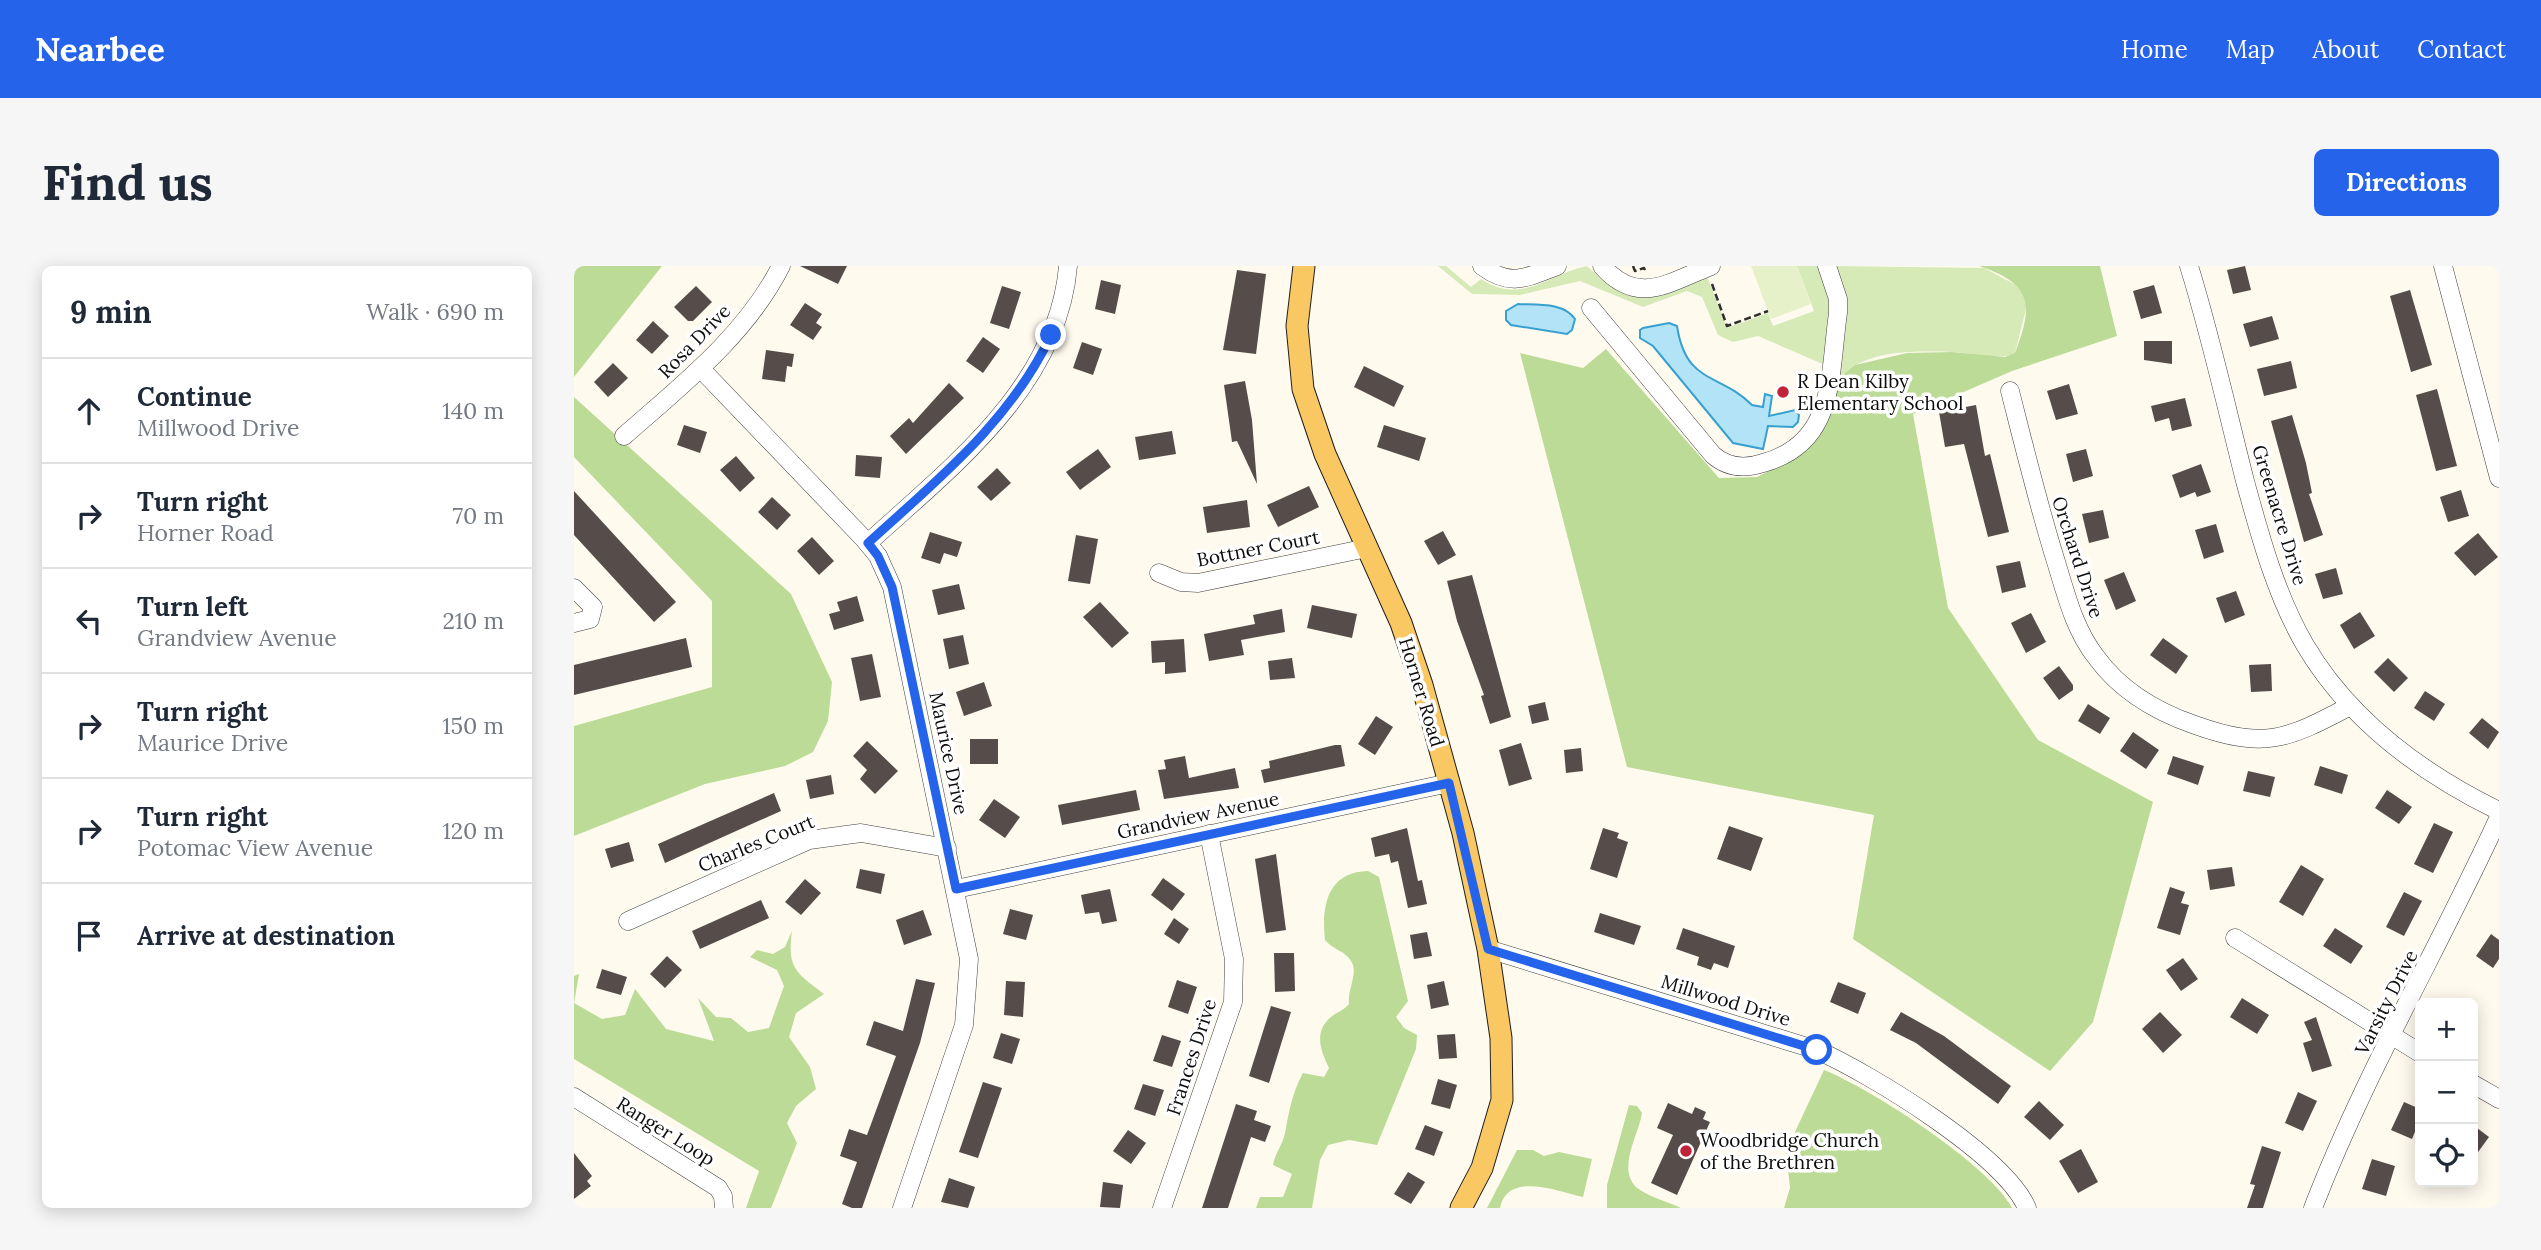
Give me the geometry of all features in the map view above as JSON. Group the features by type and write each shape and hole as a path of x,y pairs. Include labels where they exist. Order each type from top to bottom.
{"main road":[{"name":"Horner Road","path":"1304,266 1297,326 1303,389 1325,454 1401,623 1449,783 1488,949 1502,1038 1502,1100 1486,1158 1461,1208"}],"street":[{"name":"Rosa Drive","path":"624,436 701,369 761,300 781,266"},
{"path":"868,543 949,469 1018,394 1051,335 1061,306 1068,266"},
{"path":"1482,266 1508,280 1521,279 1557,266"},
{"path":"1602,266 1616,280 1643,291 1709,267"},
{"path":"1591,308 1611,321 1713,456 1730,466 1757,465 1785,456 1801,446 1821,419 1838,313 1838,299 1827,266"},
{"name":"Greenacre Drive","path":"2189,266 2264,547 2304,644 2350,706 2415,763 2461,792 2499,811"},
{"path":"2443,266 2499,478"},
{"name":"Maurice Drive","path":"701,369 868,543 878,556 892,587 969,959 964,1025 902,1208"},
{"name":"Orchard Drive","path":"2010,391 2073,617 2095,656 2118,681 2154,707 2183,721 2243,738 2265,740 2300,733 2350,706"},
{"name":"Bottner Court","path":"1159,573 1181,582 1198,583 1367,548"},
{"path":"574,588 593,607 590,620 574,623"},
{"name":"Grandview Avenue","path":"956,889 1449,783"},
{"name":"Varsity Drive","path":"2313,1208 2335,1152 2391,1036 2458,908 2499,817"},
{"name":"Charles Court","path":"628,921 809,840 861,833 947,849"},
{"name":"Frances Drive","path":"1162,1208 1233,1002 1234,959 1209,834"},
{"path":"2235,938 2415,1050"},
{"name":"Millwood Drive","path":"1488,949 1817,1050 1847,1063 1989,1159 2011,1182 2027,1208"},
{"path":"2478,1087 2499,1099"},
{"name":"Ranger Loop","path":"574,1097 718,1188 723,1196 724,1208"}],"path":[{"path":"1709,267 1727,326 1768,311"}],"green space":[{"path":"578,266 662,266 574,377 574,270"},
{"path":"1438,266 1446,266 1471,287 1481,279 1496,287 1522,289 1587,266 1606,283 1637,297 1655,296 1707,276 1727,328 1768,313 1773,326 1814,311 1797,266 1822,266 1833,295 1825,365 1758,336 1733,342 1718,335 1702,297 1687,291 1643,307 1580,281 1520,295 1472,294"},
{"path":"1751,266 1797,266 1811,304 1771,319"},
{"path":"1832,266 1984,268 2018,286 2025,296 2027,305 2015,353 1994,356 1916,352 1878,356 1852,368 1828,404"},
{"path":"1979,266 2100,266 2117,336 2012,371 1913,414 1948,608 2038,740 2153,802 2093,1022 2050,1071 1853,939 1874,815 1627,767 1520,353 1583,368 1606,349 1719,478 1757,477 1794,458 1839,378 1855,365 1907,353 1952,352 2005,357 2015,353 2025,321 2024,298 2019,288 2010,280"},
{"path":"574,397 791,594 832,682 828,721 813,752 785,766 705,784 574,836 574,726 712,687 712,601 574,457"},
{"path":"1368,871 1379,877 1408,1001 1396,1017 1404,1028 1417,1035 1416,1049 1377,1145 1349,1140 1328,1145 1320,1160 1312,1208 1256,1208 1260,1197 1283,1197 1292,1174 1273,1165 1284,1137 1299,1080 1303,1073 1324,1077 1329,1068 1321,1048 1322,1029 1331,1017 1349,1004 1353,966 1345,955 1325,940 1326,903 1336,884 1344,877"},
{"path":"792,931 791,954 796,968 824,994 796,1013 789,1037 810,1067 816,1089 796,1106 787,1123 797,1143 771,1208 746,1208 759,1171 574,1059 574,1003 602,1019 625,1015 635,989 666,1029 714,1041 698,998 716,1017 731,1018 748,1032 769,1028 784,986 777,970 750,957 757,950 773,954 785,947"},
{"path":"579,974 574,1003 574,976"},
{"path":"1824,1070 1870,1093 1927,1130 1980,1171 2012,1208 1784,1208 1790,1188 1786,1151"},
{"path":"1629,1105 1637,1106 1642,1113 1629,1161 1631,1179 1641,1190 1681,1208 1607,1208 1607,1185"},
{"path":"1517,1150 1533,1150 1544,1156 1559,1152 1592,1159 1583,1197 1535,1186 1523,1187 1513,1190 1505,1197 1500,1208 1487,1208"}],"water":[{"path":"1518,304 1564,310 1575,319 1572,330 1567,334 1511,325 1506,320 1506,311"},
{"path":"1669,323 1677,326 1681,345 1696,368 1752,405 1763,407 1765,394 1772,396 1769,416 1795,410 1799,415 1798,422 1793,427 1768,426 1763,449 1733,443 1653,346 1640,338 1640,330 1643,328"}],"building":[{"path":"800,266 847,266 838,284"},
{"path":"2245,266 2251,290 2233,294 2227,270"},
{"path":"1237,270 1266,274 1256,354 1223,350"},
{"path":"1101,280 1121,285 1115,314 1095,309"},
{"path":"2154,285 2162,313 2141,319 2133,291"},
{"path":"696,286 712,302 693,321 688,321 674,307"},
{"path":"1002,286 1021,292 1009,329 990,323"},
{"path":"2410,290 2432,365 2411,372 2390,296"},
{"path":"805,303 822,314 816,323 822,327 813,340 790,325"},
{"path":"2272,316 2279,339 2250,347 2243,324"},
{"path":"653,321 669,336 652,354 636,340"},
{"path":"983,337 1000,349 983,373 966,361"},
{"path":"2144,341 2172,341 2172,364 2144,360"},
{"path":"1082,342 1102,349 1093,375 1073,368"},
{"path":"766,350 794,354 792,367 787,366 785,382 762,379"},
{"path":"2291,361 2297,388 2264,396 2257,369"},
{"path":"613,363 628,378 608,397 594,382"},
{"path":"1364,366 1404,386 1394,407 1354,387"},
{"path":"1245,381 1252,420 1257,484 1237,441 1232,442 1224,385"},
{"path":"949,383 964,398 906,454 890,436 909,418 913,423"},
{"path":"2069,384 2078,414 2056,420 2047,391"},
{"path":"2437,389 2457,466 2436,471 2416,395"},
{"path":"2185,398 2192,426 2172,431 2169,418 2155,422 2151,406"},
{"path":"1976,405 1985,456 1990,454 2009,532 1988,537 1964,444 1945,447 1939,412"},
{"path":"2292,415 2306,463 2312,493 2309,494 2323,535 2304,542 2271,421"},
{"path":"684,425 707,432 700,453 677,445"},
{"path":"1384,425 1426,438 1419,461 1377,447"},
{"path":"1172,431 1176,454 1139,460 1135,437"},
{"path":"1098,449 1111,467 1080,490 1066,472"},
{"path":"2086,449 2093,476 2073,482 2066,454"},
{"path":"856,455 882,457 880,478 855,476"},
{"path":"736,456 755,478 740,492 720,470"},
{"path":"2201,464 2211,492 2197,497 2195,492 2180,498 2172,475"},
{"path":"997,468 1011,483 991,501 977,487"},
{"path":"1309,486 1319,507 1278,527 1267,505"},
{"path":"2461,490 2469,516 2448,522 2440,497"},
{"path":"574,491 676,602 654,622 574,535"},
{"path":"772,497 791,515 777,530 758,512"},
{"path":"1247,500 1250,527 1207,533 1203,507"},
{"path":"2103,510 2109,538 2089,543 2082,514"},
{"path":"2216,524 2224,552 2204,559 2195,530"},
{"path":"1443,531 1456,555 1438,565 1424,541"},
{"path":"930,532 962,542 957,557 944,553 940,564 921,558"},
{"path":"2478,533 2498,557 2475,576 2454,553"},
{"path":"1076,535 1098,539 1090,584 1068,581"},
{"path":"812,537 834,561 819,575 797,551"},
{"path":"2020,561 2026,587 2002,593 1996,566"},
{"path":"2336,568 2343,594 2323,599 2315,574"},
{"path":"2124,572 2136,601 2116,610 2104,580"},
{"path":"1472,575 1511,717 1490,724 1481,696 1484,695 1457,621 1447,581"},
{"path":"959,584 965,609 938,615 932,590"},
{"path":"2236,591 2245,615 2225,623 2216,598"},
{"path":"857,596 864,621 834,630 829,614 840,611 837,602"},
{"path":"1100,602 1129,633 1112,648 1083,617"},
{"path":"1312,605 1357,614 1352,638 1307,628"},
{"path":"1282,609 1285,632 1241,640 1244,655 1209,661 1204,634 1255,624 1253,615"},
{"path":"2360,612 2375,636 2354,649 2340,625"},
{"path":"2031,613 2046,642 2026,653 2011,623"},
{"path":"963,635 969,664 949,669 943,639"},
{"path":"686,638 692,667 574,695 574,665"},
{"path":"2163,638 2188,656 2176,674 2150,655"},
{"path":"1184,639 1186,672 1165,674 1165,662 1152,663 1151,641"},
{"path":"872,654 881,697 860,701 851,658"},
{"path":"1292,658 1295,678 1270,680 1268,661"},
{"path":"2388,658 2408,678 2394,692 2374,672"},
{"path":"2271,664 2272,691 2251,692 2249,665"},
{"path":"2059,666 2073,685 2073,690 2059,700 2043,678"},
{"path":"984,682 992,706 964,716 956,692"},
{"path":"2425,691 2445,704 2434,721 2414,708"},
{"path":"1545,702 1549,720 1532,724 1528,706"},
{"path":"2088,704 2110,718 2100,734 2078,721"},
{"path":"1376,716 1393,727 1375,755 1358,744"},
{"path":"2482,718 2499,732 2488,749 2469,733"},
{"path":"2133,732 2159,750 2146,769 2120,751"},
{"path":"970,739 998,739 998,764 970,764"},
{"path":"867,741 898,771 875,794 860,779 867,770 853,756"},
{"path":"1521,743 1532,779 1509,786 1499,750"},
{"path":"1341,745 1345,766 1264,783 1261,770 1270,768 1269,761"},
{"path":"1581,748 1583,771 1566,773 1564,750"},
{"path":"1185,756 1189,778 1235,768 1239,788 1164,799 1158,770 1166,769 1164,760"},
{"path":"2173,756 2204,766 2198,785 2167,774"},
{"path":"2320,766 2348,775 2342,794 2314,785"},
{"path":"2248,771 2275,777 2270,797 2243,791"},
{"path":"831,775 834,794 810,799 806,780"},
{"path":"1136,790 1140,810 1062,825 1058,805"},
{"path":"2387,790 2412,807 2399,824 2375,808"},
{"path":"774,793 781,811 665,863 658,844"},
{"path":"994,799 1020,817 1005,838 979,820"},
{"path":"2434,823 2453,832 2433,873 2414,864"},
{"path":"1729,826 1763,838 1751,871 1717,859"},
{"path":"1407,828 1418,881 1422,880 1427,904 1408,908 1398,861 1391,863 1389,854 1375,857 1371,838"},
{"path":"1603,828 1619,833 1617,838 1628,842 1617,878 1590,869"},
{"path":"629,842 634,861 611,868 605,849"},
{"path":"1276,854 1286,930 1266,933 1255,859"},
{"path":"2301,865 2324,879 2303,916 2279,902"},
{"path":"2232,867 2235,886 2210,890 2207,870"},
{"path":"860,869 885,874 881,894 856,888"},
{"path":"1163,878 1185,894 1172,911 1151,895"},
{"path":"805,879 821,893 801,915 785,902"},
{"path":"2170,887 2185,892 2181,903 2189,905 2180,935 2157,928"},
{"path":"1110,889 1117,921 1102,924 1099,912 1085,914 1081,895"},
{"path":"2404,892 2422,901 2404,936 2386,927"},
{"path":"761,900 769,918 700,949 692,931"},
{"path":"1010,909 1033,915 1026,940 1003,934"},
{"path":"923,910 932,935 904,945 896,920"},
{"path":"1600,913 1641,926 1634,945 1594,932"},
{"path":"1174,918 1189,929 1179,944 1164,934"},
{"path":"1683,928 1735,946 1728,968 1714,963 1711,970 1697,965 1699,957 1676,949"},
{"path":"2335,928 2363,946 2351,964 2323,946"},
{"path":"1427,932 1432,956 1414,959 1410,935"},
{"path":"2491,934 2499,940 2499,959 2493,968 2476,956"},
{"path":"1274,953 1294,953 1295,991 1275,992"},
{"path":"667,956 682,970 665,988 650,974"},
{"path":"2183,958 2198,979 2181,991 2166,970"},
{"path":"602,969 627,977 621,995 596,988"},
{"path":"916,979 935,983 920,1043 862,1208 852,1208 842,1204 857,1162 840,1156 849,1129 867,1135 896,1056 866,1045 874,1021 903,1031"},
{"path":"1177,980 1197,987 1188,1014 1168,1007"},
{"path":"1006,981 1025,982 1023,1017 1004,1015"},
{"path":"1444,981 1449,1005 1431,1009 1427,985"},
{"path":"1838,982 1866,993 1858,1014 1830,1002"},
{"path":"2242,998 2269,1015 2257,1034 2230,1017"},
{"path":"1271,1006 1291,1012 1269,1083 1249,1076"},
{"path":"1901,1012 1944,1036 2011,1086 1998,1104 1916,1043 1890,1030"},
{"path":"2160,1012 2182,1035 2163,1053 2142,1029"},
{"path":"2316,1017 2332,1066 2312,1072 2303,1043 2312,1040 2304,1022"},
{"path":"1001,1033 1020,1039 1012,1064 993,1058"},
{"path":"1455,1034 1457,1058 1439,1059 1437,1035"},
{"path":"1162,1035 1181,1041 1172,1067 1153,1061"},
{"path":"1438,1079 1457,1085 1450,1109 1431,1104"},
{"path":"983,1082 1002,1088 978,1158 959,1152"},
{"path":"1143,1084 1164,1090 1155,1116 1134,1109"},
{"path":"2298,1092 2317,1101 2303,1131 2285,1123"},
{"path":"2039,1101 2064,1125 2050,1140 2024,1117"},
{"path":"2404,1102 2415,1107 2415,1132 2412,1139 2391,1130"},
{"name":"Woodbridge Church of the Brethren","path":"1668,1103 1692,1114 1695,1107 1706,1112 1703,1119 1710,1122 1677,1195 1651,1183 1673,1135 1657,1128"},
{"path":"1236,1104 1257,1111 1254,1120 1271,1126 1265,1142 1251,1137 1228,1208 1202,1208"},
{"path":"1425,1125 1443,1132 1434,1156 1415,1149"},
{"path":"2478,1129 2489,1137 2478,1152"},
{"path":"1128,1130 1146,1143 1131,1164 1113,1151"},
{"path":"2262,1146 2281,1152 2263,1208 2247,1208 2255,1185 2250,1184"},
{"path":"2081,1149 2098,1182 2078,1193 2059,1161"},
{"path":"574,1153 592,1176 587,1181 591,1186 574,1199"},
{"path":"2372,1159 2395,1166 2386,1196 2362,1189"},
{"path":"1408,1172 1425,1182 1411,1204 1394,1194"},
{"path":"949,1178 975,1187 968,1208 941,1202"},
{"path":"1103,1182 1123,1185 1120,1208 1100,1207"}],"place":[{"name":"R Dean Kilby Elementary School","path":"1783,392"},
{"name":"Woodbridge Church of the Brethren","path":"1686,1151"}],"route":[{"path":"1051,335 1038,363 1018,394 986,431 868,543 878,556 892,587 956,889 1449,783 1463,833 1488,949 1817,1050"}]}
